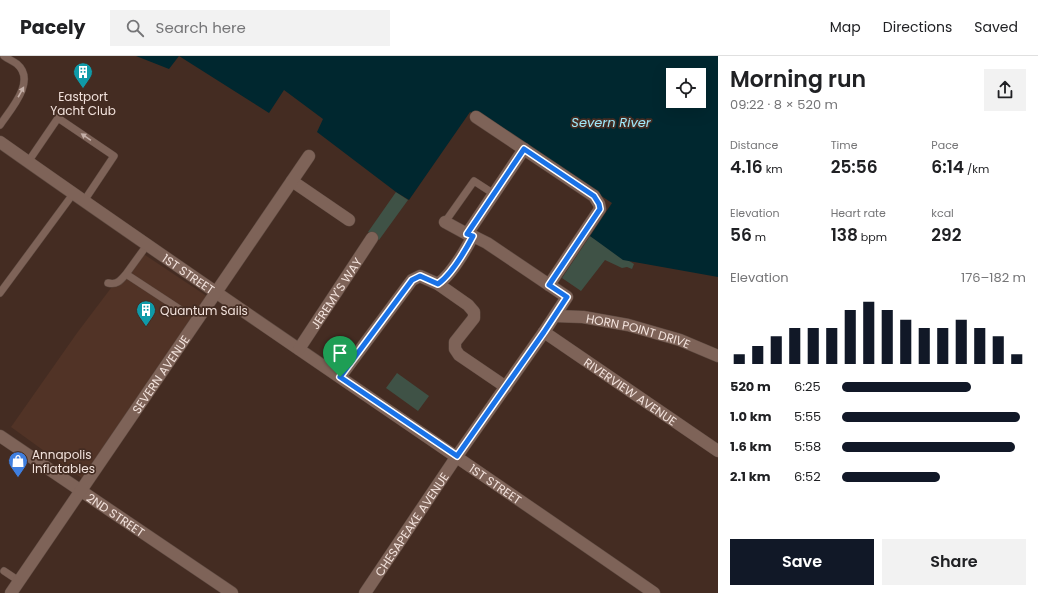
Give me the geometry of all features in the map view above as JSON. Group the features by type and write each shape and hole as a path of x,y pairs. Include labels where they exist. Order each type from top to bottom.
{"street":[{"path":"445,222 487,243 549,285 600,209 594,196 476,116"},
{"name":"1ST STREET","path":"0,142 73,194 457,456 654,593"},
{"path":"438,284 445,279 467,247 470,235 494,194 524,149"},
{"name":"SEVERN AVENUE","path":"11,593 309,156"},
{"path":"292,181 349,220"},
{"name":"JEREMY'S WAY","path":"299,349 372,238"},
{"path":"340,377 412,280 420,276 438,284 468,305 474,312 474,318 455,342 455,349 459,355 506,386"},
{"name":"CHESAPEAKE AVENUE","path":"365,593 457,456 567,297 549,285"},
{"name":"HORN POINT DRIVE","path":"555,316 583,318 628,325 680,340 718,356"},
{"name":"RIVERVIEW AVENUE","path":"544,332 718,451"},
{"name":"2ND STREET","path":"0,436 232,593"}],"lane":[{"path":"0,125 25,86 24,76 19,65 4,56"},
{"path":"28,162 58,118 114,156 84,201"},
{"path":"445,222 474,181 494,194"},
{"path":"0,292 73,194"},
{"path":"108,283 115,284 120,282 147,245"},
{"path":"126,274 184,312"},
{"path":"2,569 19,581"}],"shaded area":[{"path":"139,251 208,297 83,479 11,427 77,333"}],"green space":[{"path":"396,192 408,200 379,240 368,232"},
{"path":"590,236 634,264 632,269 627,267 622,268 605,260 581,291 562,278"},
{"path":"397,373 429,396 418,411 386,388"}],"water":[{"path":"136,56 179,56 169,69"},
{"name":"Severn River","path":"179,56 718,56 718,277 623,260 590,236 612,203 483,118 470,112 409,200 396,192 317,132 323,119 284,90 269,113"}],"place":[{"name":"Eastport Yacht Club","path":"83,89"},
{"name":"Quantum Sails","path":"146,327"},
{"name":"Annapolis Inflatables","path":"18,478"}],"route":[{"path":"524,149 594,196 600,209 549,285 567,297 457,456 340,377 412,280 420,276 438,284 445,279 473,236 467,234 524,149"}]}
